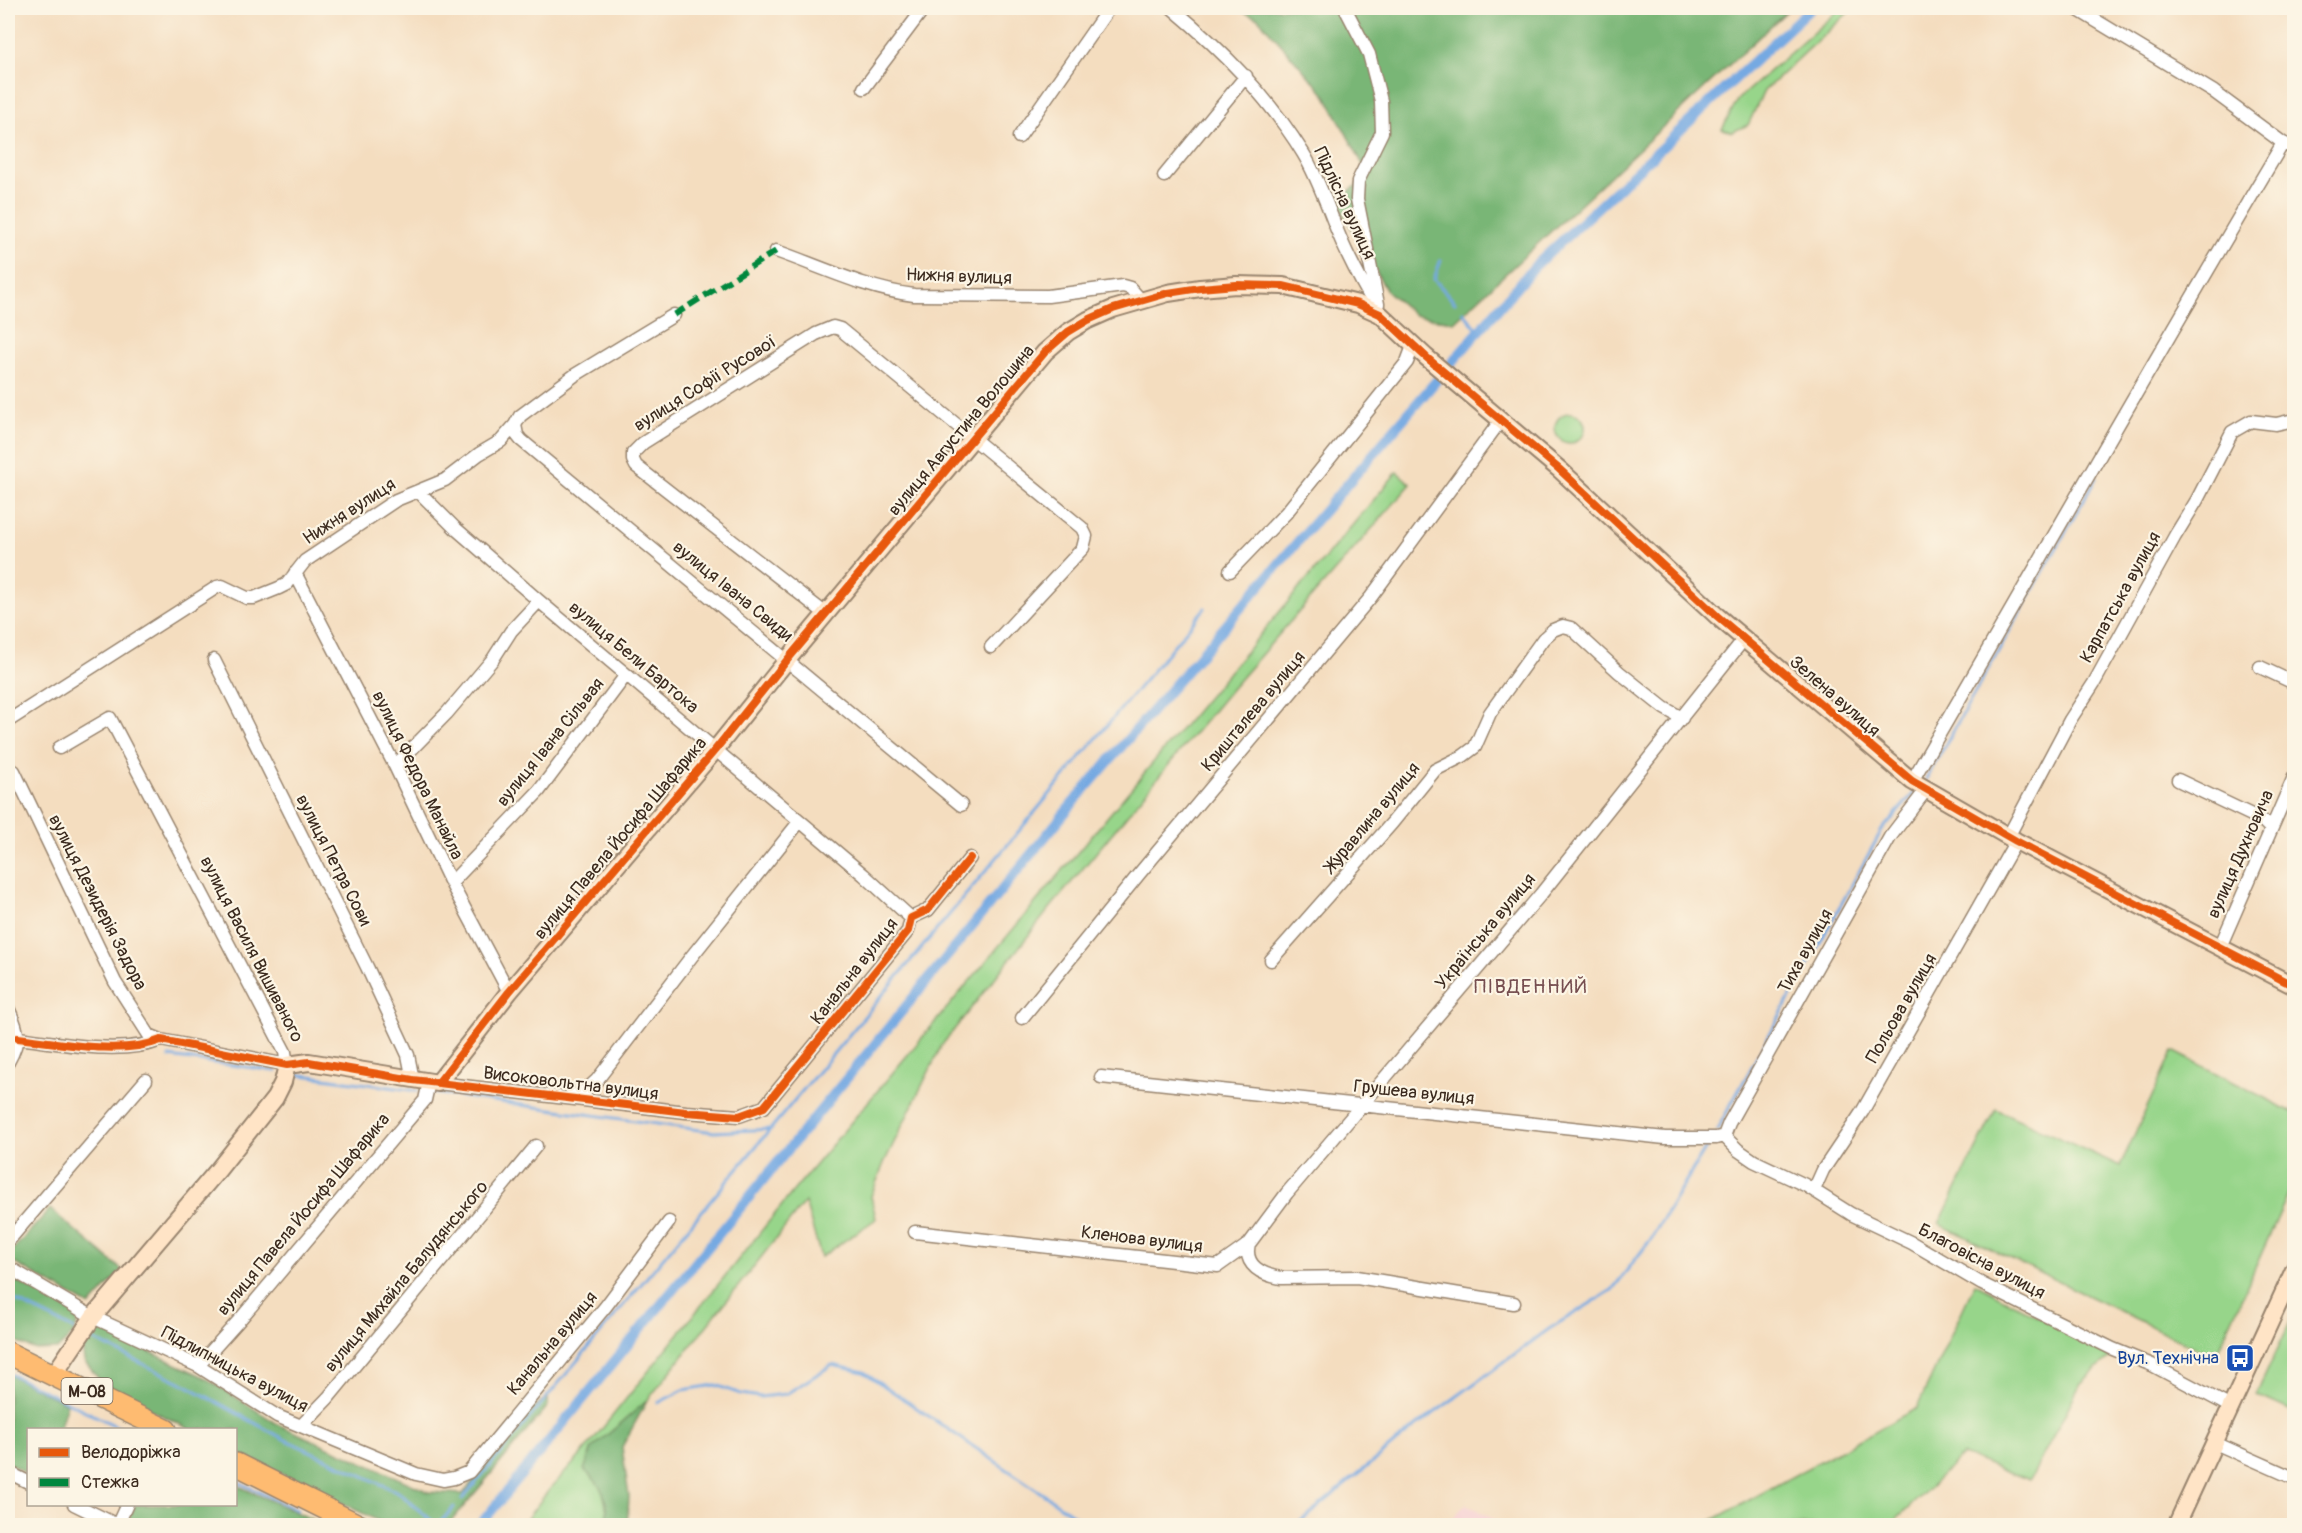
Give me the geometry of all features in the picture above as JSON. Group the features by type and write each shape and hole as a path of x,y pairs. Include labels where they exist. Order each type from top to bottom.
{"highway":[{"name":"М-08","path":"8,1353 162,1428"},
{"path":"237,1464 360,1526"}],"street":[{"path":"864,88 924,8"},
{"path":"1019,137 1108,8"},
{"name":"Підлісна вулиця","path":"1172,8 1202,33 1246,76 1304,154 1347,253 1380,314"},
{"path":"1345,8 1369,54 1381,101 1382,132 1358,181 1357,199 1380,314"},
{"path":"2074,8 2214,92 2289,146"},
{"path":"1164,176 1246,76"},
{"name":"Тиха вулиця","path":"1724,1136 1729,1123 1919,785 2142,380 2289,146"},
{"name":"Нижня вулиця","path":"776,251 850,279 914,295 1048,296 1124,286 1130,288 1141,300"},
{"name":"вулиця Августина Волошина","path":"826,614 1045,352 1068,332 1088,320 1141,300 1200,288 1283,286 1334,297 1380,314 1420,352"},
{"name":"Нижня вулиця","path":"8,721 217,586 254,598 287,584 305,561 396,500 446,480 479,454 501,441 520,416 575,375 674,315"},
{"name":"вулиця Софії Русової","path":"826,614 636,466 633,460 636,448 816,334 833,327 840,329 972,437"},
{"path":"1230,571 1286,513 1407,362 1420,352"},
{"name":"Зелена вулиця","path":"1420,352 1559,469 1678,581 1744,639 1919,785 2012,839 2295,986"},
{"name":"Кришталева вулиця","path":"1022,1018 1139,874 1371,597 1501,420"},
{"name":"Карпатська вулиця","path":"2012,839 2070,720 2197,500 2232,432 2250,421 2276,424 2294,420"},
{"name":"вулиця Івана Свиди","path":"515,425 517,435 521,440 788,659 961,805"},
{"path":"972,437 1082,528 1086,536 1083,548 991,647"},
{"name":"вулиця Бели Бартока","path":"418,491 455,528 539,601 887,895 911,918"},
{"name":"вулиця Федора Манайла","path":"295,573 395,766 451,883 509,992"},
{"path":"395,766 447,713 493,659 512,631 539,601"},
{"name":"вулиця Павела Йосифа Шафарика","path":"198,1366 425,1100 427,1081 509,992 715,750 826,614"},
{"name":"Журавлина вулиця","path":"1271,960 1436,770 1475,747 1490,713 1534,649 1553,630 1563,626 1571,628 1618,672 1664,708 1682,718"},
{"name":"Українська вулиця","path":"1249,1244 1287,1193 1541,894 1744,639"},
{"name":"вулиця Петра Сови","path":"214,660 368,967 411,1063 427,1081"},
{"path":"2260,667 2295,683"},
{"name":"вулиця Івана Сільвая","path":"451,883 539,791 626,675"},
{"name":"вулиця Василя Вишиваного","path":"53,1376 93,1317 276,1098 283,1082 286,1065 285,1052 110,718 58,748"},
{"name":"вулиця Дезидерія Задора","path":"14,771 115,982 149,1035 161,1040"},
{"name":"вулиця Духновича","path":"2220,947 2295,777"},
{"path":"2178,780 2262,820 2271,828"},
{"path":"568,1097 586,1090 597,1080 800,821"},
{"name":"Польова вулиця","path":"1814,1190 1823,1170 1862,1112 2012,839"},
{"name":"Канальна вулиця","path":"764,1107 908,932 911,918 928,910 970,858"},
{"path":"8,1008 17,1028 18,1038 8,1062"},
{"name":"Високовольтна вулиця","path":"18,1038 73,1045 132,1047 148,1045 161,1040 286,1065 309,1062 427,1081 686,1112 739,1116 764,1107"},
{"name":"Грушева вулиця","path":"1101,1077 1665,1138 1724,1136"},
{"path":"8,1241 146,1080"},
{"name":"Благовісна вулиця","path":"1724,1136 1754,1161 1814,1190 1833,1204 1911,1243 1976,1281 2113,1349 2152,1365 2231,1407"},
{"name":"вулиця Михайла Балудянського","path":"301,1426 328,1398 537,1146"},
{"name":"Канальна вулиця","path":"454,1478 463,1476 477,1462 606,1306 669,1222"},
{"name":"Кленова вулиця","path":"915,1232 1218,1266 1249,1244"},
{"path":"1249,1244 1247,1251 1249,1259 1255,1268 1271,1276 1281,1278 1357,1277 1514,1303"},
{"name":"Підлипницька вулиця","path":"8,1267 93,1317 198,1366 277,1416 416,1474 443,1480 454,1478"},
{"path":"2176,1526 2295,1270"},
{"path":"2215,1443 2295,1478"},
{"path":"8,1472 27,1482"},
{"path":"78,1506 118,1525 126,1506"}],"shaded area":[{"path":"1466,1504 1504,1525 1446,1525"}],"green space":[{"path":"1234,8 1790,8 1454,322 1414,315 1387,291 1336,201 1369,176 1326,96 1258,18"},
{"path":"1841,8 1853,8 1764,91 1748,125 1732,132 1722,129 1738,99"},
{"path":"1570,413 1576,414 1584,422 1584,434 1576,442 1570,443 1564,442 1556,434 1555,428 1556,422 1564,414"},
{"path":"1397,472 1411,484 1233,687 1047,912 942,1045 884,1163 871,1196 876,1219 821,1257 805,1202 647,1401 592,1448 594,1478 603,1491 608,1516 605,1525 521,1526 795,1189"},
{"path":"2173,1051 2294,1113 2294,1181 2215,1357 1939,1224 1996,1109 2120,1166"},
{"path":"50,1209 122,1270 90,1306 9,1260 8,1255"},
{"path":"8,1277 75,1311 76,1328 58,1349 36,1350 8,1339"},
{"path":"1975,1283 2112,1356 2081,1383 2030,1480 1963,1455 1891,1525 1702,1526 1917,1408"},
{"path":"2294,1314 2294,1412 2256,1395"},
{"path":"101,1329 204,1377 279,1425 429,1492 463,1494 522,1417 548,1396 548,1406 448,1525 387,1525 237,1452 237,1428 188,1428 107,1389 84,1361 82,1346 88,1332"},
{"path":"8,1374 67,1404 59,1428 27,1428 27,1473 8,1463"},
{"path":"647,1401 622,1447 629,1497 627,1525 605,1525 607,1509 604,1494 584,1470 592,1448"},
{"path":"237,1485 318,1522 317,1525 137,1526 128,1521 135,1506 237,1506"}],"waterway":[{"path":"479,1526 1073,803 1535,266 1811,8"},
{"path":"1441,260 1434,279 1455,303"},
{"path":"1463,312 1479,331"},
{"path":"1926,779 2096,478"},
{"path":"462,1499 1205,608"},
{"path":"1717,1130 1882,830 1914,793"},
{"path":"169,1057 276,1071"},
{"path":"295,1074 418,1091"},
{"path":"435,1093 714,1132 772,1129"},
{"path":"1295,1526 1411,1430 1549,1329 1612,1290 1651,1239 1707,1146"},
{"path":"8,1297 73,1329"},
{"path":"90,1338 182,1383 284,1439 398,1492 438,1526"},
{"path":"658,1403 683,1390 715,1385 741,1394 760,1397 786,1394 832,1365 864,1372 1090,1526"},
{"path":"8,1373 120,1428"},
{"path":"237,1481 297,1510"},
{"path":"438,1525 454,1507"}],"marked path":[{"path":"674,315 776,251"}],"cycle path":[{"path":"438,1083 509,992 715,750 788,659 1045,352 1068,332 1113,309 1168,293 1236,285 1283,286 1358,304 1380,314 1426,357 1559,469 1717,616 1912,781 2016,841 2294,986"},
{"path":"18,1038 110,1048 145,1045 161,1040 287,1065 309,1062 413,1080 686,1112 739,1116 764,1107 908,931 911,918 928,910 970,858"}],"place":[{"name":"Вул. Технічна","path":"2240,1358"}],"district":[{"name":"ПІВДЕННИЙ","path":"1531,986"}]}
